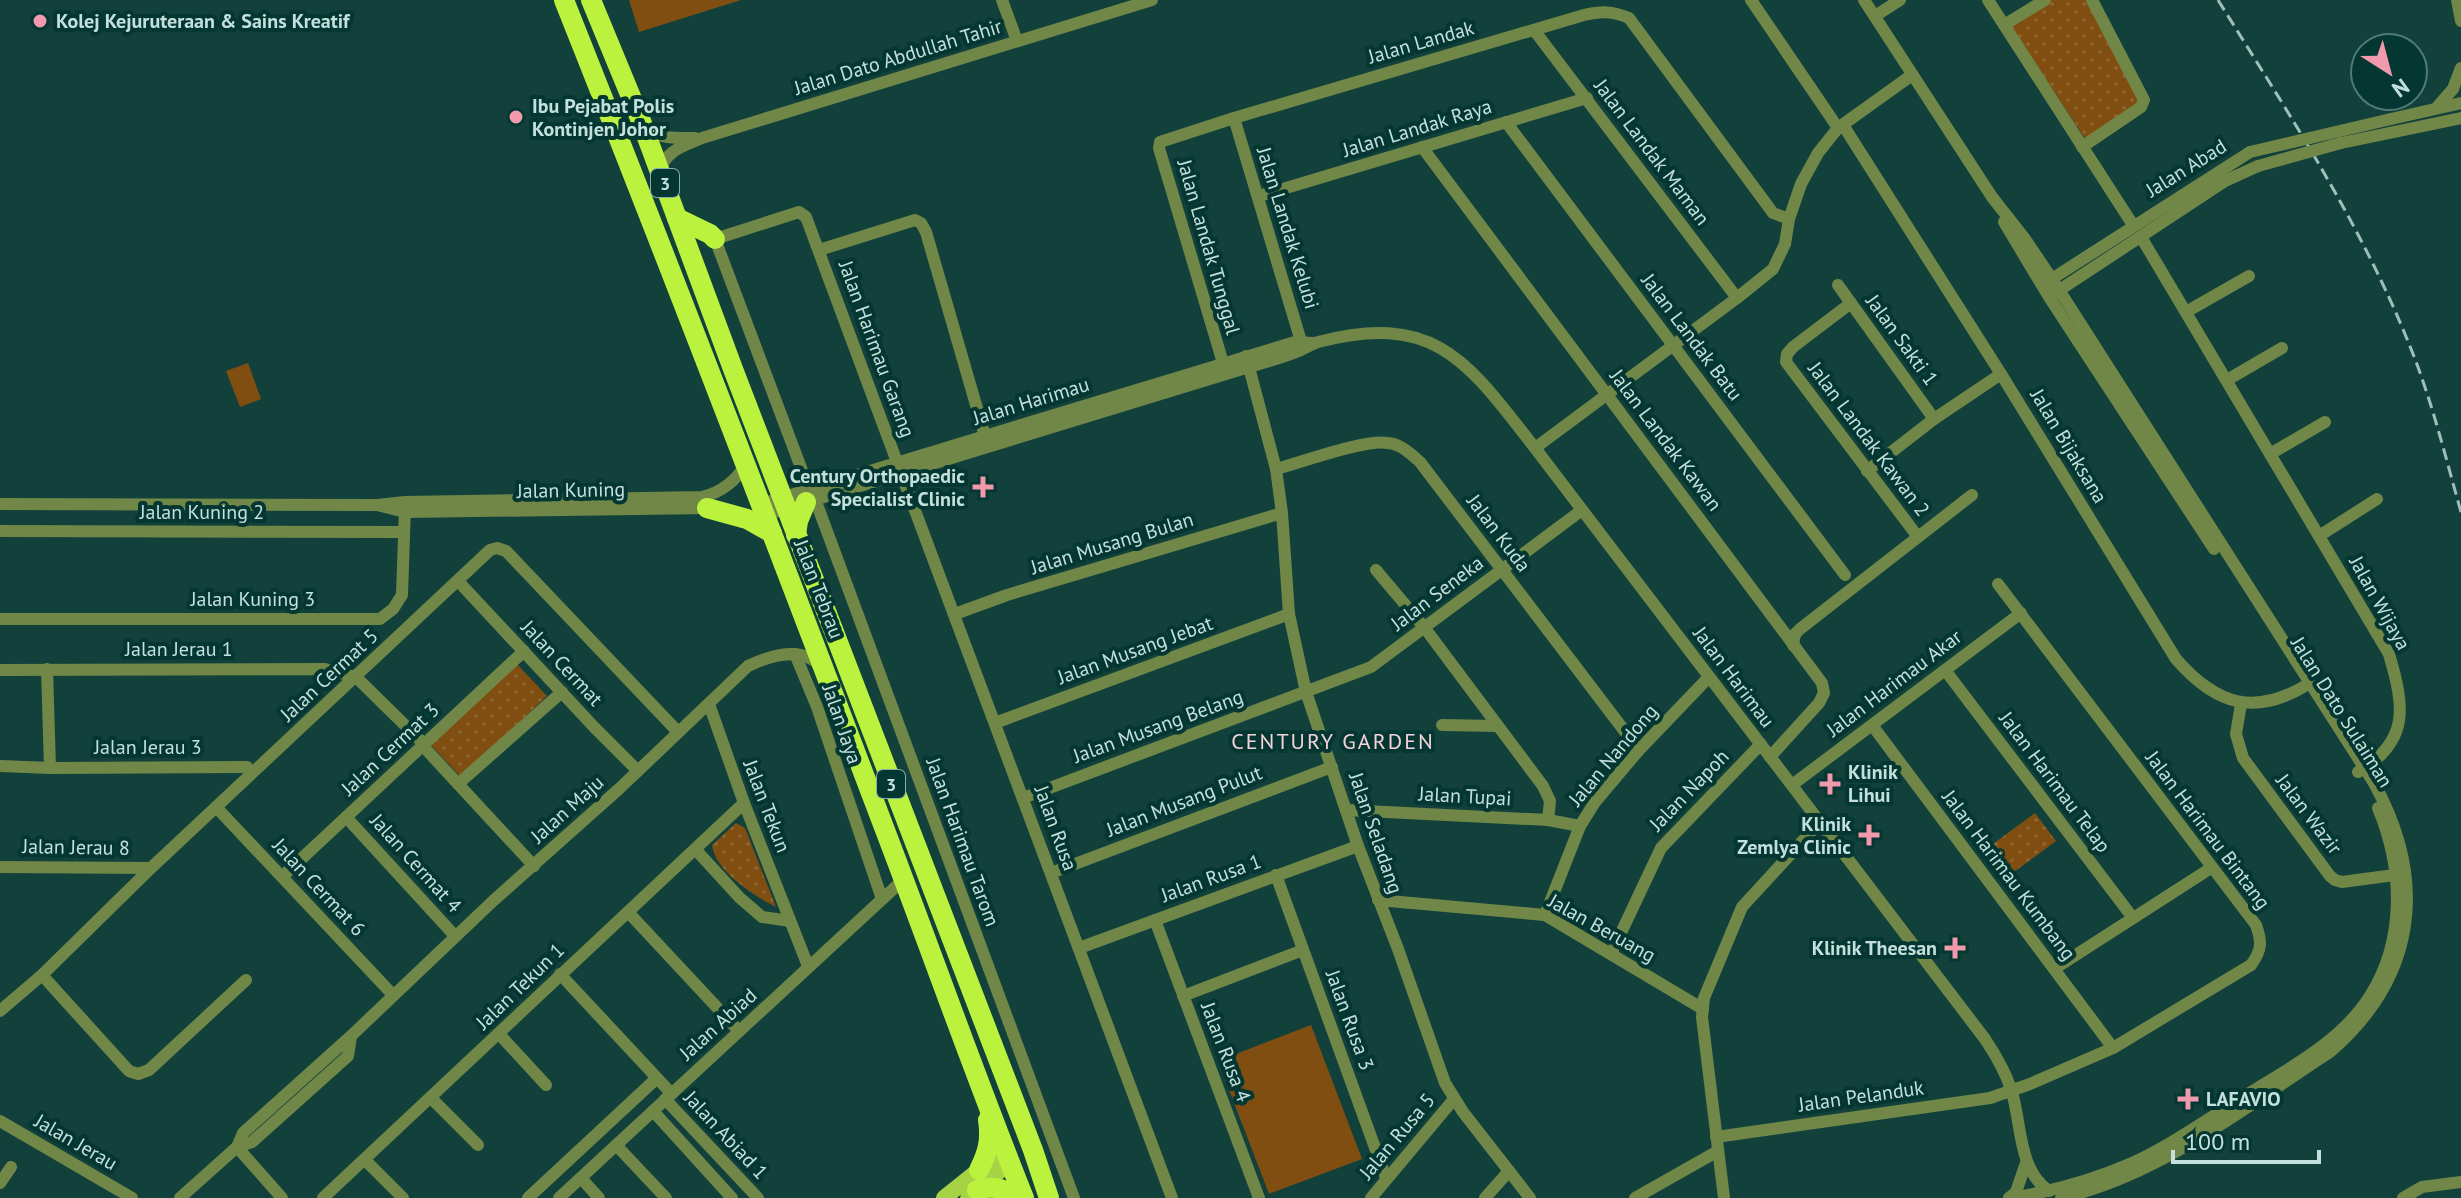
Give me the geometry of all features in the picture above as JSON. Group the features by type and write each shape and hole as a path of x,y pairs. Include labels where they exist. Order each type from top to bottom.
{"highway":[{"name":"Jalan Tebrau","path":"564,0 746,464 1024,1198"},
{"name":"Jalan Tebrau","path":"591,0 677,218 799,499 796,535 842,614 986,1032 1049,1198"},
{"path":"677,218 715,239"},
{"path":"707,508 747,519 766,517"},
{"path":"986,1032 1013,1132 1008,1157 1025,1166 1042,1198"},
{"path":"985,1101 990,1143 975,1186 1003,1189 1016,1198"}],"main road":[{"path":"944,1198 975,1186 1002,1169 1008,1157"}],"street":[{"path":"1002,0 1017,41"},
{"name":"Jalan Dato Abdullah Tahir","path":"660,171 668,154 702,138 1152,0"},
{"name":"Jalan Bijaksana","path":"1751,0 1841,126 2001,374 2176,659 2208,688 2241,704"},
{"name":"Jalan Dato Sulaiman","path":"1864,0 1992,197 2025,239 2054,294 2361,770 2402,874 2407,908 2404,932 2392,972 2373,1007 2345,1039 2293,1076 2159,1161 2120,1180 2061,1198"},
{"path":"1875,16 1900,0"},
{"path":"1988,0 2133,225"},
{"path":"2004,25 2045,0"},
{"path":"2082,147 2141,107 2144,100 2092,0"},
{"path":"2457,0 2461,33"},
{"name":"Jalan Landak","path":"1160,142 1534,30 1613,11 1629,18 1773,213 1789,219"},
{"name":"Jalan Landak Maman","path":"1534,30 1737,298"},
{"path":"2435,108 2453,89 2461,68"},
{"path":"1535,448 1773,269 1785,244 1789,219 1801,184 1818,153 1841,126 1912,75"},
{"name":"Jalan Landak Raya","path":"1259,196 1587,98"},
{"name":"Jalan Abad","path":"2047,282 2250,152 2461,103"},
{"path":"2442,121 2450,113 2461,109"},
{"name":"Jalan Landak Kelubi","path":"1234,118 1306,344"},
{"path":"2054,294 2225,181 2258,166 2341,143 2461,118"},
{"name":"Jalan Dato Abdullah Tahir","path":"641,121 644,129 655,135 702,138"},
{"name":"Jalan Landak Batu","path":"1506,122 1845,575"},
{"name":"Jalan Landak Tunggal","path":"1160,142 1159,148 1223,363"},
{"name":"Jalan Landak Kawan","path":"1422,147 1822,683 1824,693 1819,703 1770,757"},
{"name":"Jalan Harimau Garang","path":"715,239 799,212 806,217 899,468"},
{"path":"819,250 915,220 921,223 985,436"},
{"name":"Jalan Wijaya","path":"2141,237 2389,654 2397,680 2400,722 2396,736 2381,754 2361,770"},
{"name":"Jalan Harimau Tarom","path":"715,239 799,499 842,614 1074,1198"},
{"path":"2186,312 2249,276"},
{"name":"Jalan Sakti 1","path":"1838,285 1934,419"},
{"name":"Jalan Landak Kawan 2","path":"1851,303 1793,347 1787,354 1786,362 1918,537"},
{"name":"Jalan Harimau","path":"766,517 799,499 1306,344 1362,332 1396,333 1429,342 1464,364 1482,381 1985,1039 2012,1090 2026,1163 2035,1178 2049,1191"},
{"path":"2227,380 2282,348"},
{"name":"Jalan Harimau","path":"899,468 985,436 1223,363 1247,362"},
{"name":"Jalan Seladang","path":"1247,362 1276,469 1289,614 1306,692 1358,846 1418,1002 1445,1083 1530,1198"},
{"path":"1867,471 1934,419 2001,374"},
{"path":"2270,454 2325,422"},
{"name":"Jalan Kuda","path":"1276,469 1370,443 1400,447 1420,462 1639,750"},
{"name":"Jalan Kuning","path":"405,507 702,497 730,484 746,464"},
{"name":"Jalan Rusa","path":"899,468 1172,1198"},
{"path":"1793,645 1795,634 1800,629 1972,495"},
{"path":"2319,536 2377,499"},
{"name":"Jalan Kuning","path":"0,504 707,508"},
{"name":"Jalan Kuning 3","path":"0,619 380,619 393,609 402,595 405,507"},
{"name":"Jalan Seneka","path":"1306,692 1371,667 1582,510"},
{"name":"Jalan Musang Bulan","path":"955,614 1007,595 1282,513"},
{"name":"Jalan Kuning 2","path":"0,531 404,532"},
{"name":"Jalan Cermat 5","path":"0,1011 42,975 151,868 490,550 497,548 506,551 678,732"},
{"path":"1376,570 1424,627 1548,794 1548,820"},
{"name":"Jalan Cermat","path":"458,581 638,771"},
{"name":"Jalan Harimau Bintang","path":"1998,584 2256,925 2262,941 2259,954 2251,965 2113,1048 2012,1090"},
{"name":"Jalan Harimau Akar","path":"1792,785 2021,613"},
{"name":"Jalan Musang Jebat","path":"995,723 1289,614"},
{"path":"1781,628 1800,629"},
{"name":"Jalan Cermat 3","path":"283,876 524,651"},
{"path":"795,654 812,658 824,669"},
{"name":"Jalan Maju","path":"180,1198 237,1147 243,1133 638,771 748,666 761,660 795,654"},
{"name":"Jalan Jaya","path":"795,654 817,707 882,899"},
{"path":"47,669 50,768"},
{"name":"Jalan Jerau 1","path":"0,670 319,669 356,677"},
{"name":"Jalan Harimau Telap","path":"1945,670 2133,918"},
{"path":"356,677 534,866"},
{"name":"Jalan Nandong","path":"1545,915 1580,826 1595,802 1639,750 1709,677"},
{"path":"2241,704 2273,702 2306,685"},
{"path":"458,784 562,692"},
{"name":"Jalan Musang Belang","path":"1023,798 1306,692"},
{"name":"Jalan Tekun","path":"709,704 808,966"},
{"name":"Jalan Wazir","path":"2241,704 2236,734 2243,758 2330,876 2342,882 2402,874"},
{"path":"1442,725 1497,726"},
{"name":"Jalan Harimau Kumbang","path":"1872,725 2113,1048"},
{"name":"Jalan Napoh","path":"1611,954 1661,848 1761,744"},
{"name":"Jalan Jerau 3","path":"0,766 247,767"},
{"name":"Jalan Musang Pulut","path":"1051,873 1332,767"},
{"name":"Jalan Tekun 1","path":"323,1198 744,803"},
{"name":"Jalan Cermat 6","path":"216,807 393,995"},
{"name":"Jalan Tupai","path":"1346,810 1548,820 1580,826"},
{"name":"Jalan Cermat 4","path":"346,817 455,936"},
{"path":"1724,1198 1704,998 1742,907 1820,822"},
{"name":"Jalan Rusa 1","path":"1079,948 1358,846"},
{"path":"695,849 762,917 790,921"},
{"name":"Jalan Jerau 8","path":"0,867 151,868"},
{"path":"2054,969 2211,868"},
{"name":"Jalan Dato Sulaiman","path":"2009,1198 2084,1181 2142,1158 2295,1064 2346,1026 2370,996 2389,954 2402,874"},
{"name":"Jalan Rusa 3","path":"1276,875 1386,1178"},
{"name":"Jalan Abiad","path":"559,1198 904,879"},
{"name":"Jalan Beruang","path":"1378,900 1545,915 1703,1009"},
{"path":"628,912 739,1031"},
{"name":"Jalan Rusa 4","path":"1155,920 1259,1198"},
{"path":"1183,996 1303,950"},
{"name":"Jalan Abiad 1","path":"560,974 657,1078 668,1096 758,1198"},
{"path":"42,975 129,1071 138,1074 149,1070 246,980"},
{"path":"499,1034 546,1085"},
{"path":"528,1198 657,1078"},
{"name":"Jalan Pelanduk","path":"1717,1144 1990,1098 2012,1090"},
{"path":"431,1098 478,1145"},
{"name":"Jalan Rusa 5","path":"1371,1198 1454,1099"},
{"name":"Jalan Abiad 1","path":"653,1111 732,1198"},
{"name":"Jalan Jerau","path":"0,1121 132,1198"},
{"path":"1635,1198 1717,1144"},
{"path":"616,1145 666,1198"},
{"path":"237,1147 282,1198"},
{"path":"365,1160 403,1198"},
{"path":"2009,1198 2016,1192 2026,1163"},
{"path":"0,1183 11,1167"},
{"path":"1485,1198 1509,1171"},
{"path":"581,1178 599,1198"},
{"path":"2403,1198 2422,1187 2461,1182"}],"shaded area":[{"path":"629,0 741,0 639,32"},
{"path":"2050,0 2087,0 2143,101 2086,140 2010,25"},
{"path":"248,363 261,399 240,407 226,371"},
{"path":"516,663 547,696 461,777 430,744"},
{"path":"2035,813 2056,841 2003,880 1982,852"},
{"path":"736,823 745,828 776,907 737,882 715,855 712,845"},
{"path":"1311,1025 1362,1159 1269,1194 1218,1061"}],"railway":[{"path":"2218,0 2324,172 2372,262 2420,373 2461,512"}],"place":[{"name":"Kolej Kejuruteraan & Sains Kreatif","path":"40,21"},
{"name":"Ibu Pejabat Polis Kontinjen Johor","path":"516,117"},
{"name":"Century Orthopaedic Specialist Clinic","path":"983,487"},
{"name":"Klinik Lihui","path":"1830,784"},
{"name":"Klinik Zemlya Clinic","path":"1869,835"},
{"name":"Klinik Theesan","path":"1955,948"},
{"name":"LAFAVIO","path":"2188,1099"}],"district":[{"name":"CENTURY GARDEN","path":"1333,741"}]}
